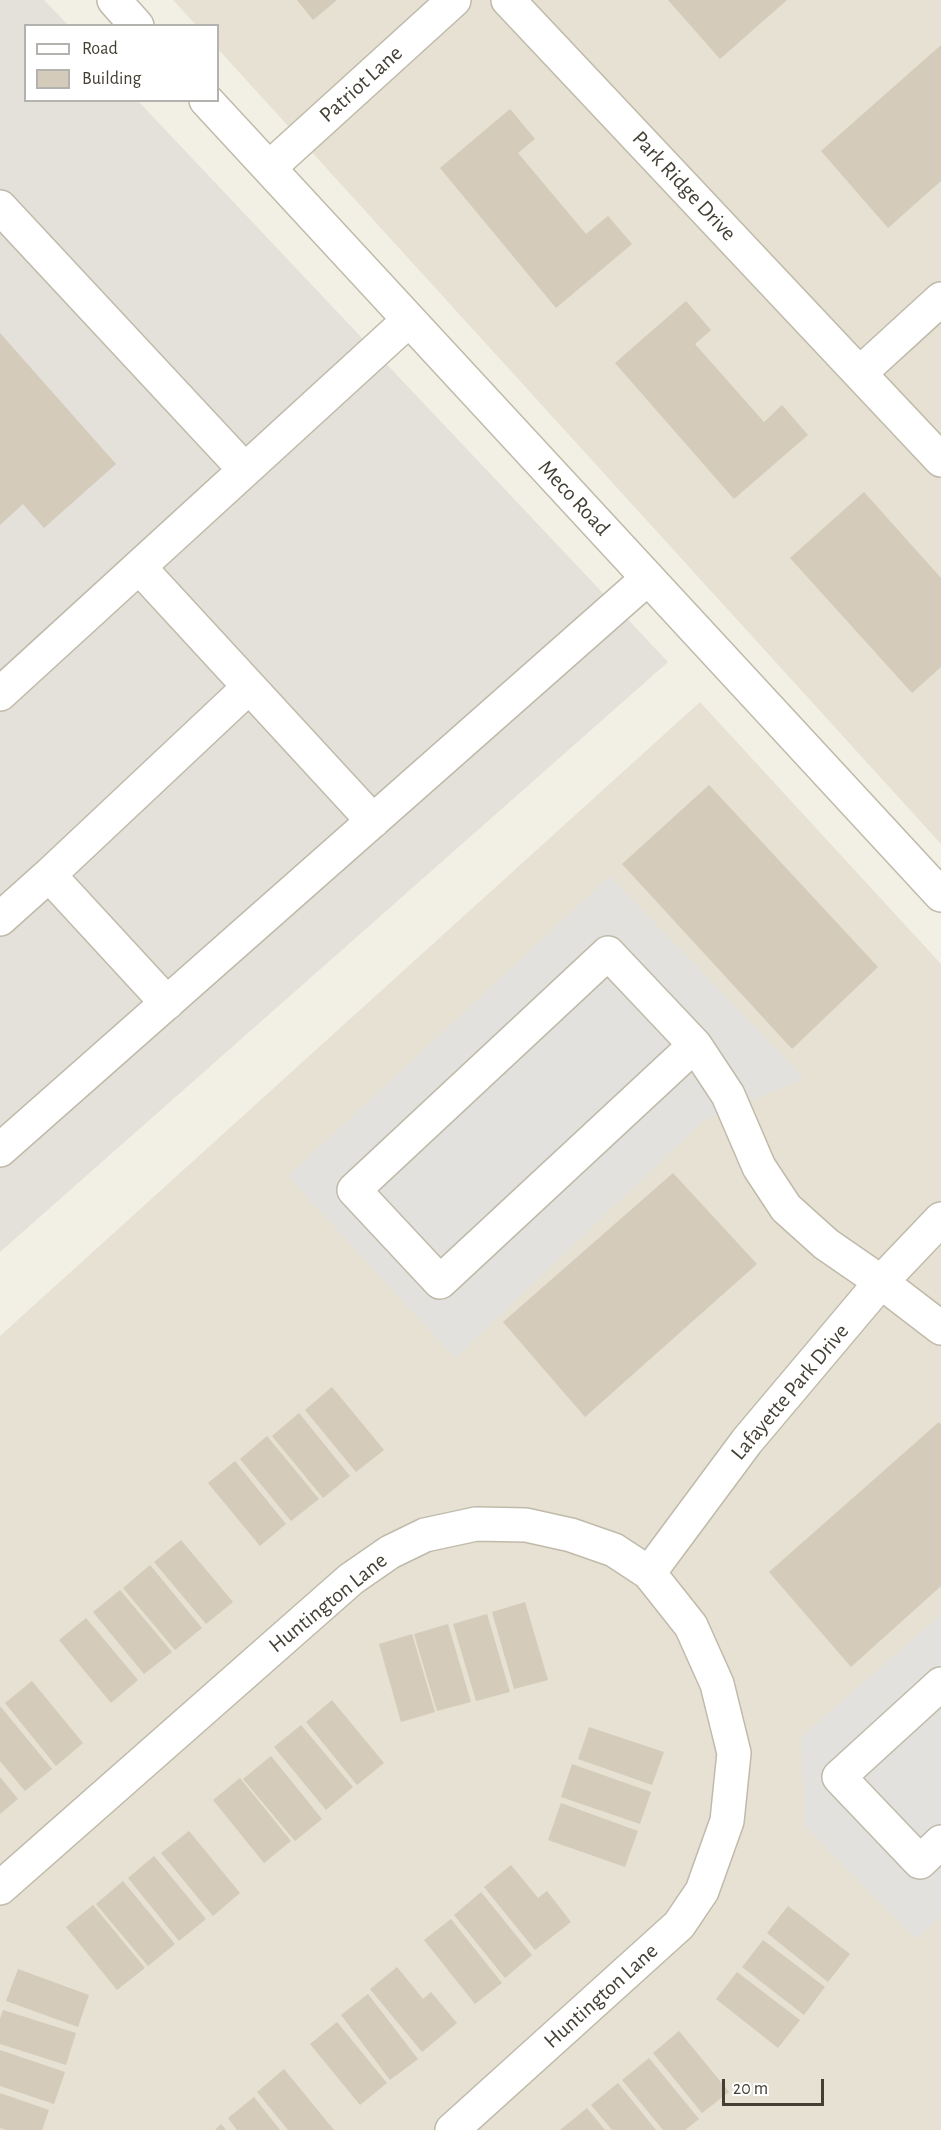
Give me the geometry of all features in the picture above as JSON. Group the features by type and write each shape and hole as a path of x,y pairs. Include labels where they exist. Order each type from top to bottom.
{"street":[{"path":"114,0 135,24"},
{"name":"Patriot Lane","path":"269,168 454,0"},
{"name":"Park Ridge Drive","path":"508,0 941,460"},
{"name":"Meco Road","path":"208,102 941,895"},
{"path":"0,207 244,470"},
{"path":"860,373 941,299"},
{"path":"0,694 409,320"},
{"path":"139,567 373,821"},
{"path":"0,1150 648,578"},
{"path":"0,919 249,687"},
{"path":"49,874 167,1003"},
{"path":"695,1045 440,1282 354,1190 608,953 695,1045 728,1095 759,1167 786,1209 826,1244 941,1328"},
{"name":"Lafayette Park Drive","path":"649,1573 747,1441 881,1282 941,1219"},
{"name":"Huntington Lane","path":"0,1888 351,1579 390,1552 425,1535 476,1524 526,1525 571,1535 614,1550 649,1573 691,1626 717,1684 734,1753 728,1821 702,1891 679,1925 452,2130"},
{"path":"941,1684 839,1777 920,1862 941,1842"}],"shaded area":[{"path":"0,0 44,0 67,24 24,24 24,102 139,102 668,662 0,1252"},
{"path":"173,0 941,0 941,844 219,50 219,24 195,24"},
{"path":"700,702 941,964 941,2130 0,2130 0,1336"},
{"path":"610,876 804,1078 702,1122 455,1358 288,1176"},
{"path":"941,1615 941,1917 916,1939 805,1826 801,1737"}],"building":[{"path":"297,0 337,0 313,20"},
{"path":"668,0 787,0 720,59"},
{"path":"941,45 941,181 888,228 821,151"},
{"path":"510,109 535,139 518,153 586,234 608,216 632,244 556,308 440,168"},
{"path":"686,301 711,330 695,344 764,422 782,405 808,435 734,499 615,363"},
{"path":"0,333 116,464 44,528 23,504 0,525"},
{"path":"864,492 941,578 941,667 912,693 790,558"},
{"path":"709,785 878,967 792,1049 622,864"},
{"path":"673,1173 757,1264 585,1417 503,1322"},
{"path":"332,1387 384,1450 356,1472 305,1410"},
{"path":"299,1413 350,1476 323,1498 272,1436"},
{"path":"939,1422 941,1425 941,1586 851,1667 769,1572"},
{"path":"267,1436 319,1499 291,1521 240,1459"},
{"path":"235,1461 286,1524 260,1546 208,1483"},
{"path":"181,1540 233,1602 206,1624 154,1562"},
{"path":"150,1565 202,1628 175,1650 123,1588"},
{"path":"120,1590 172,1652 144,1674 93,1612"},
{"path":"525,1602 548,1680 514,1689 492,1612"},
{"path":"487,1614 510,1692 476,1701 453,1624"},
{"path":"86,1618 138,1680 111,1703 59,1640"},
{"path":"448,1624 471,1702 437,1711 414,1634"},
{"path":"412,1634 435,1712 401,1722 379,1644"},
{"path":"32,1681 83,1743 56,1766 5,1703"},
{"path":"332,1700 384,1763 357,1785 306,1722"},
{"path":"0,1706 52,1769 25,1791 0,1761"},
{"path":"301,1725 353,1787 326,1810 274,1747"},
{"path":"589,1727 664,1752 652,1785 578,1759"},
{"path":"271,1756 322,1819 295,1841 243,1779"},
{"path":"572,1764 651,1792 640,1824 561,1797"},
{"path":"0,1777 18,1799 0,1814"},
{"path":"240,1778 291,1841 264,1863 213,1800"},
{"path":"561,1803 638,1831 625,1867 548,1840"},
{"path":"189,1831 240,1893 213,1916 161,1853"},
{"path":"154,1856 206,1919 179,1941 128,1878"},
{"path":"511,1865 538,1898 547,1891 571,1922 535,1950 484,1887"},
{"path":"123,1881 175,1944 148,1966 96,1904"},
{"path":"481,1892 532,1955 505,1978 454,1915"},
{"path":"93,1905 145,1968 117,1990 66,1927"},
{"path":"788,1906 850,1954 828,1982 767,1933"},
{"path":"451,1919 502,1983 475,2004 424,1940"},
{"path":"763,1940 825,1987 804,2015 742,1967"},
{"path":"397,1967 423,1999 431,1992 457,2023 422,2052 370,1989"},
{"path":"18,1969 89,1995 78,2027 6,2001"},
{"path":"737,1972 800,2020 778,2048 716,1999"},
{"path":"368,1994 418,2059 390,2080 341,2015"},
{"path":"3,2010 76,2033 66,2065 0,2044 0,2019"},
{"path":"337,2022 387,2083 360,2105 310,2044"},
{"path":"679,2031 729,2092 702,2113 653,2053"},
{"path":"0,2050 65,2072 54,2104 0,2086"},
{"path":"649,2058 699,2119 685,2130 663,2130 622,2080"},
{"path":"284,2069 334,2130 288,2130 257,2092"},
{"path":"618,2083 656,2130 612,2130 591,2105"},
{"path":"0,2093 49,2110 42,2130 0,2128"},
{"path":"254,2097 280,2130 237,2130 228,2118"},
{"path":"587,2108 605,2130 560,2130"},
{"path":"221,2124 226,2130 215,2130"}]}
